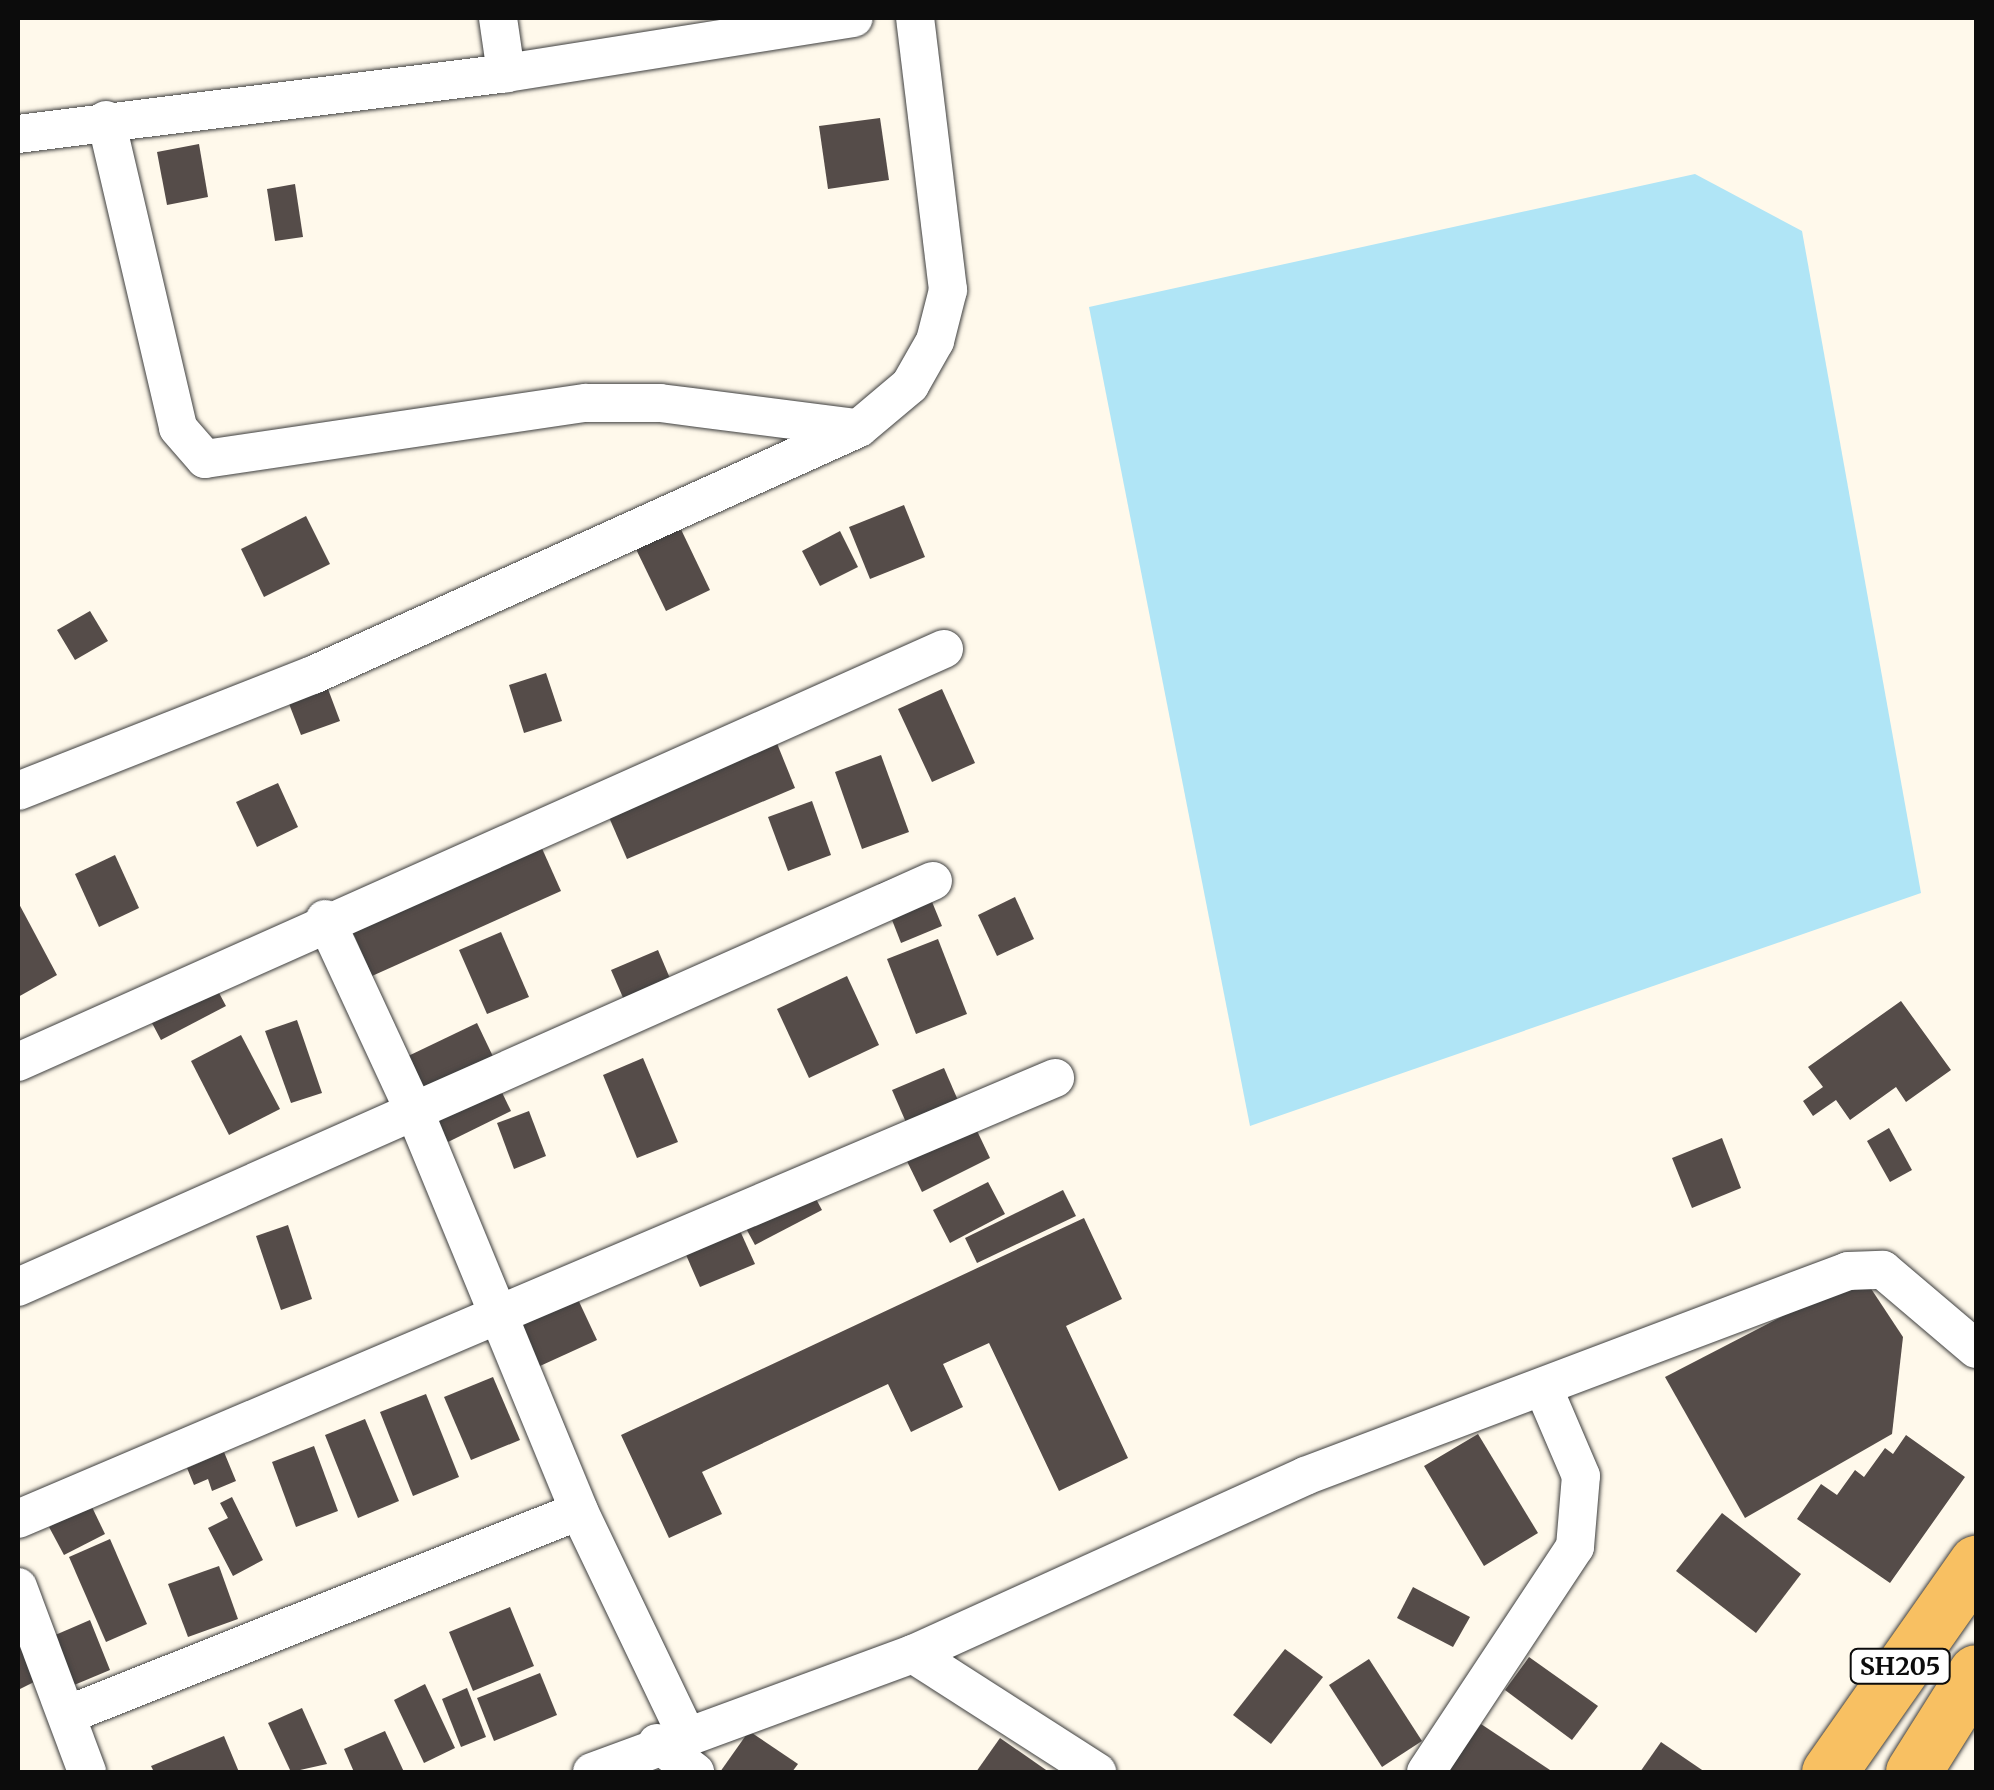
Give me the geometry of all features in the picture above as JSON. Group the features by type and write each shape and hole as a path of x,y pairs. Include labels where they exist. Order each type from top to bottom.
{"main road":[{"name":"SH205","path":"1829,1772 1976,1562"},
{"path":"1913,1772 1976,1672"}],"street":[{"path":"498,18 506,73"},
{"path":"18,134 506,73 845,18"},
{"path":"18,791 313,675 859,428 910,384 935,341 948,290 915,18"},
{"path":"106,120 178,428 205,459 586,404 660,402 859,428"},
{"path":"18,1062 325,919 944,649"},
{"path":"18,1287 416,1115 932,882"},
{"path":"325,919 416,1115 672,1739 695,1772"},
{"path":"18,1519 1055,1078"},
{"path":"592,1772 672,1739 913,1654 1304,1476 1545,1392 1848,1271 1883,1270 1976,1349"},
{"path":"1426,1772 1575,1547 1580,1476 1545,1392"},
{"path":"66,1715 578,1511"},
{"path":"18,1586 87,1772"},
{"path":"913,1654 1097,1772"}],"water":[{"path":"1695,174 1802,231 1921,893 1250,1126 1089,307"}],"building":[{"path":"880,118 889,180 828,189 819,126"},
{"path":"199,144 208,197 167,205 157,152"},
{"path":"295,184 303,237 275,241 267,189"},
{"path":"904,505 925,557 870,579 849,527"},
{"path":"306,516 330,564 264,597 241,549"},
{"path":"677,521 710,590 666,611 633,543"},
{"path":"840,531 858,567 820,586 802,551"},
{"path":"90,611 108,641 75,660 57,630"},
{"path":"546,673 562,721 524,733 509,685"},
{"path":"325,681 340,721 301,735 286,696"},
{"path":"942,689 975,763 932,782 898,709"},
{"path":"774,736 795,788 627,859 605,808"},
{"path":"881,755 909,832 862,849 835,772"},
{"path":"278,783 298,827 257,847 236,802"},
{"path":"812,801 831,855 788,871 768,817"},
{"path":"536,835 561,891 372,976 347,919"},
{"path":"115,855 139,908 99,927 75,874"},
{"path":"918,868 942,926 901,943 878,884"},
{"path":"1015,897 1034,939 997,956 978,915"},
{"path":"18,902 57,975 18,997"},
{"path":"501,932 529,997 487,1014 459,950"},
{"path":"938,939 967,1014 916,1034 887,959"},
{"path":"658,950 677,995 631,1016 611,970"},
{"path":"210,976 226,1006 161,1040 145,1010"},
{"path":"847,976 879,1045 809,1078 777,1009"},
{"path":"1901,1001 1951,1070 1906,1102 1896,1087 1850,1120 1836,1100 1813,1116 1803,1101 1823,1087 1808,1067"},
{"path":"297,1020 322,1093 291,1103 265,1031"},
{"path":"477,1023 499,1069 426,1104 404,1058"},
{"path":"241,1035 280,1109 229,1135 191,1061"},
{"path":"643,1058 678,1142 637,1158 603,1075"},
{"path":"944,1068 960,1105 908,1127 892,1090"},
{"path":"494,1076 511,1111 448,1142 430,1107"},
{"path":"529,1111 546,1156 514,1169 497,1123"},
{"path":"969,1114 990,1158 922,1192 901,1149"},
{"path":"1889,1128 1912,1170 1890,1182 1867,1141"},
{"path":"1722,1138 1741,1188 1692,1208 1672,1158"},
{"path":"988,1182 1005,1214 950,1243 933,1210"},
{"path":"809,1186 822,1210 755,1245 742,1221"},
{"path":"1063,1190 1076,1216 977,1263 965,1238"},
{"path":"1084,1218 1122,1299 1066,1326 1128,1458 1059,1491 989,1343 943,1364 963,1407 911,1432 888,1384 702,1472 722,1514 669,1538 621,1435"},
{"path":"737,1224 755,1264 700,1287 683,1248"},
{"path":"288,1225 312,1299 281,1310 256,1236"},
{"path":"1862,1275 1903,1337 1892,1434 1745,1518 1665,1377"},
{"path":"575,1293 597,1340 529,1371 507,1324"},
{"path":"493,1377 520,1440 471,1460 444,1397"},
{"path":"426,1394 459,1477 413,1496 380,1412"},
{"path":"365,1419 399,1501 358,1518 325,1435"},
{"path":"1478,1434 1538,1533 1484,1566 1424,1466"},
{"path":"1906,1435 1965,1477 1890,1583 1797,1519 1821,1484 1837,1495 1855,1470 1864,1477 1885,1448 1893,1454"},
{"path":"314,1446 338,1511 296,1527 272,1462"},
{"path":"224,1452 236,1481 212,1491 208,1479 194,1485 187,1468"},
{"path":"232,1497 263,1560 233,1576 208,1528 228,1518 220,1503"},
{"path":"91,1505 105,1534 64,1555 49,1527"},
{"path":"1722,1513 1801,1574 1756,1633 1676,1571"},
{"path":"110,1539 147,1624 106,1642 69,1557"},
{"path":"219,1566 238,1619 188,1637 168,1584"},
{"path":"1413,1587 1470,1617 1453,1647 1397,1618"},
{"path":"510,1607 534,1666 473,1691 449,1632"},
{"path":"90,1620 110,1670 67,1688 46,1639"},
{"path":"18,1627 42,1678 18,1690"},
{"path":"1285,1649 1323,1677 1271,1744 1233,1715"},
{"path":"1529,1657 1598,1706 1572,1740 1505,1690"},
{"path":"1369,1659 1422,1741 1382,1767 1329,1685"},
{"path":"540,1673 557,1715 494,1741 477,1698"},
{"path":"425,1684 455,1748 424,1763 394,1700"},
{"path":"467,1688 486,1737 461,1747 442,1699"},
{"path":"302,1708 327,1764 291,1772 268,1723"},
{"path":"1481,1724 1553,1772 1448,1772"},
{"path":"385,1731 404,1772 354,1772 344,1749"},
{"path":"749,1731 798,1764 792,1772 720,1772"},
{"path":"224,1736 239,1772 154,1772 151,1766"},
{"path":"1000,1738 1049,1772 976,1772"},
{"path":"1661,1742 1705,1772 1640,1772"}]}
